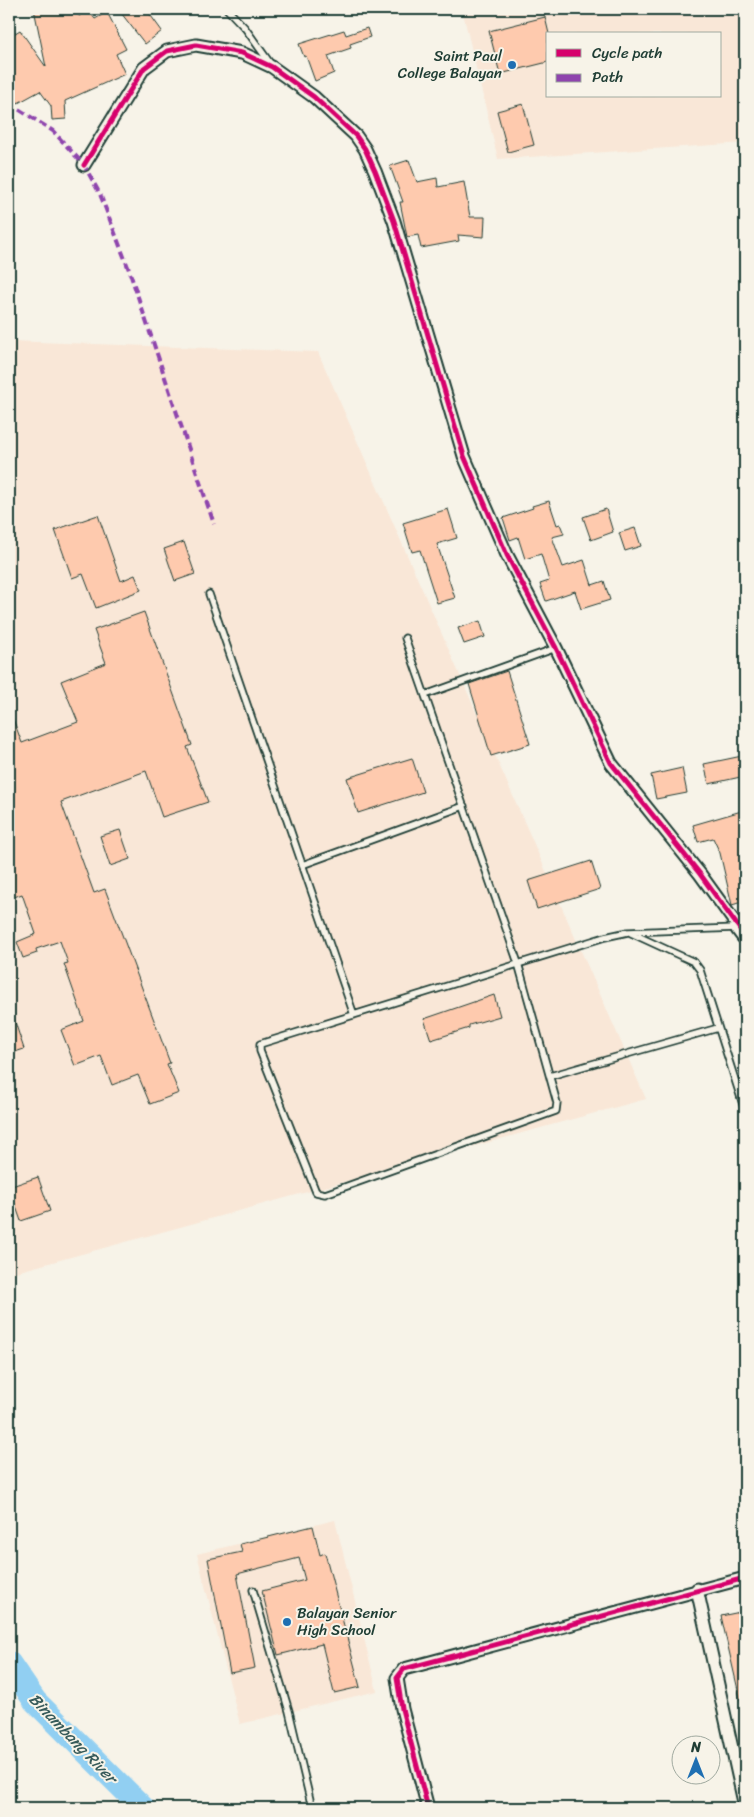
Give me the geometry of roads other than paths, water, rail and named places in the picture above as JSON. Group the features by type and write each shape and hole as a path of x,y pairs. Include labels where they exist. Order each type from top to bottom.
{"street":[{"path":"84,165 144,68 168,51 196,45 242,53 272,67 314,97 356,136 376,171 394,221 464,456 507,554 556,648 612,763 743,930"},
{"path":"428,1808 398,1686 397,1678 404,1668 745,1578"},
{"path":"697,1590 745,1807"}],"lane":[{"path":"227,9 245,28 272,67"},
{"path":"209,594 354,1015"},
{"path":"404,638 518,963 557,1103 556,1111 325,1194 316,1192 260,1051 260,1044 518,963 605,937 628,932 743,930"},
{"path":"424,695 556,648"},
{"path":"302,865 464,806"},
{"path":"628,932 694,962 700,970 745,1111"},
{"path":"550,1076 718,1028"},
{"path":"253,1590 289,1711 312,1808"}],"waterway":[{"name":"Binambang River","path":"9,1663 35,1701 143,1808"}],"place":[{"name":"Saint Paul College Balayan","path":"512,65"},
{"name":"Balayan Senior High School","path":"287,1622"}]}
